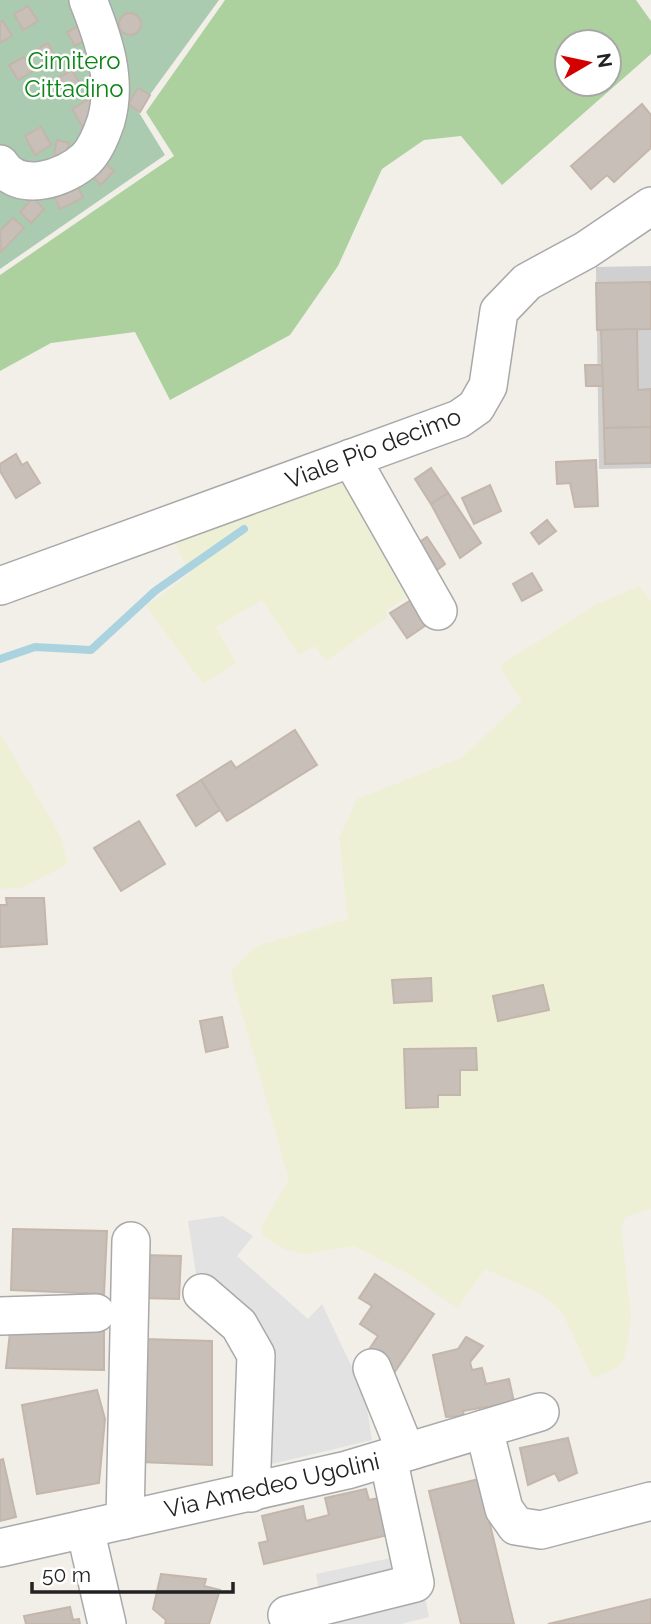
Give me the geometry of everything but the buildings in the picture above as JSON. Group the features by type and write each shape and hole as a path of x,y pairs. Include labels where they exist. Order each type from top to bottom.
{"street":[{"path":"0,164 18,179 39,182 61,175 86,159 97,142 106,120 111,82 104,40 88,0"},
{"name":"Viale Pio decimo","path":"0,586 459,419 476,407 488,386 499,311 527,282 586,250 651,206"},
{"path":"351,458 438,611"},
{"path":"125,1520 131,1241"},
{"path":"202,1293 239,1325 256,1355 251,1493"},
{"path":"0,1317 42,1312 96,1313"},
{"path":"287,1615 415,1583 400,1454 402,1442 372,1368"},
{"name":"Via Amedeo Ugolini","path":"0,1548 251,1493 400,1454 540,1412"},
{"path":"484,1429 504,1509 516,1526 541,1530 651,1501"},
{"path":"85,1529 107,1624"}],"shaded area":[{"path":"651,266 651,468 599,469 596,267"},
{"path":"223,1216 253,1236 237,1256 308,1319 322,1304 365,1395 372,1440 272,1464 273,1346 196,1274 188,1221"},
{"path":"400,1556 404,1577 320,1595 316,1574"},
{"path":"425,1597 429,1617 401,1624 328,1624 327,1620"}],"green space":[{"name":"Cimitero Cittadino","path":"0,0 219,0 138,111 165,155 0,269"},
{"path":"225,0 636,0 651,21 651,54 623,79 623,28 553,28 553,98 601,98 502,185 461,136 424,140 382,169 338,266 290,335 170,400 135,332 51,343 0,371 0,275 174,156 146,112"},
{"path":"349,477 416,591 385,611 388,617 326,661 315,646 299,655 262,600 216,627 236,663 203,684 146,606 190,574 174,542"},
{"path":"639,586 651,601 651,1209 626,1217 621,1226 631,1317 625,1357 619,1367 593,1378 562,1312 541,1294 485,1269 457,1308 405,1272 354,1246 305,1254 286,1250 264,1237 260,1229 289,1180 231,975 233,968 257,946 348,919 339,838 357,799 461,758 522,701 499,666 595,605"},
{"path":"0,733 60,835 68,864 22,888 0,889"}],"waterway":[{"path":"0,659 35,647 91,650 155,591 244,529"}]}
